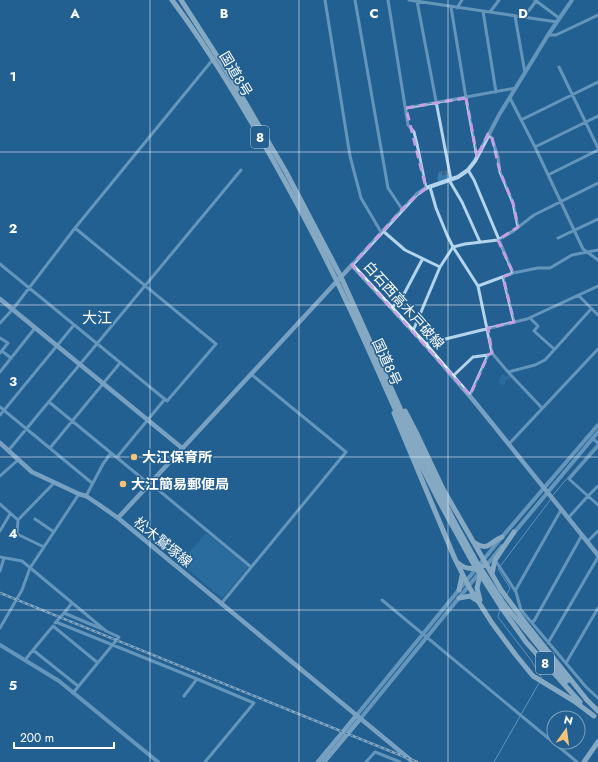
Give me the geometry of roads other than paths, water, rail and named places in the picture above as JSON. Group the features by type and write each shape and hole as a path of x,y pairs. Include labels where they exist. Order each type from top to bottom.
{"highway":[{"name":"国道8号","path":"172,0 214,58 282,174 337,281 417,458 452,522 502,606 526,642 570,692 596,718"},
{"name":"国道8号","path":"181,0 224,68 278,159 341,277 452,522"},
{"path":"386,388 397,423 455,559 467,584 492,624 533,676 574,701 596,718"},
{"path":"396,399 409,417 443,489 501,590 587,700"},
{"path":"492,575 495,560 514,532"},
{"path":"474,542 488,546 498,538 502,537"},
{"path":"455,559 466,568 478,570"},
{"path":"481,605 477,588 478,570 485,563"},
{"path":"459,590 462,582 461,572"},
{"path":"459,598 470,596 481,605"},
{"name":"国道8号","path":"502,606 561,675 598,711"}],"main road":[{"name":"白石西高木戸破線","path":"182,448 352,266 426,344 470,395 598,556"},
{"path":"0,299 182,448"},
{"path":"0,443 32,472 86,496 118,518"},
{"name":"松木鷲塚線","path":"182,448 118,518 358,717 406,760 413,762"},
{"path":"318,762 358,717"},
{"path":"324,762 358,717"},
{"path":"584,762 598,742"}],"street":[{"path":"325,0 332,53 352,163 361,198 382,232 405,250 422,260 440,267"},
{"path":"355,0 388,188 402,209"},
{"path":"388,0 408,125 414,132 418,144 428,188 453,247 478,286 492,353 542,408"},
{"path":"409,0 515,16 558,20"},
{"path":"457,8 462,0"},
{"path":"490,12 499,0"},
{"path":"524,17 535,0 558,20"},
{"path":"352,266 417,194 428,188 458,177 468,170 548,35 572,0"},
{"path":"417,1 450,180 462,202 480,242"},
{"path":"451,7 477,157"},
{"path":"483,11 496,92"},
{"path":"548,35 556,35 598,15"},
{"path":"515,16 525,73"},
{"path":"0,323 13,309 75,228 214,58"},
{"path":"548,175 598,149 559,67"},
{"path":"521,120 598,82"},
{"path":"406,108 516,88"},
{"path":"510,98 583,249 598,260"},
{"path":"535,147 598,116"},
{"path":"488,134 492,138 498,157 500,172 513,203 518,227"},
{"path":"8,451 144,285 241,170"},
{"path":"468,170 474,180 513,273"},
{"path":"413,331 440,267 453,247 498,240 512,232 534,215 598,184"},
{"path":"558,238 598,218"},
{"path":"75,228 216,344 167,401 165,399 116,457"},
{"path":"478,286 513,273 538,268 550,268 572,255 598,250"},
{"path":"392,308 404,294 422,260"},
{"path":"0,264 165,399"},
{"path":"503,277 514,322"},
{"path":"426,344 530,318 598,286"},
{"path":"578,295 598,315"},
{"path":"508,372 535,365 545,360 591,309"},
{"path":"530,318 538,326 534,331 554,349"},
{"path":"0,415 74,325"},
{"path":"0,372 35,328"},
{"path":"0,338 8,343 1,352 11,358"},
{"path":"509,444 598,349"},
{"path":"453,376 469,359 492,353"},
{"path":"470,395 488,355"},
{"path":"50,448 120,363"},
{"path":"221,604 346,452 251,374"},
{"path":"49,402 251,567"},
{"path":"0,407 92,483"},
{"path":"485,563 502,537 546,490 591,437 598,425"},
{"path":"591,437 598,432"},
{"path":"591,437 598,444 569,479 598,505"},
{"path":"86,496 103,464 111,453"},
{"path":"0,476 18,460"},
{"path":"44,547 17,534 18,520 54,483"},
{"path":"570,516 598,486"},
{"path":"485,563 514,532 546,490"},
{"path":"0,628 22,590 30,568 79,494"},
{"path":"0,504 18,520"},
{"path":"515,591 562,510"},
{"path":"0,531 10,514"},
{"path":"35,520 54,532"},
{"path":"587,542 598,531"},
{"path":"531,622 534,621 582,535"},
{"path":"548,643 598,556"},
{"path":"0,571 2,558 22,562 106,631"},
{"path":"495,560 515,591 521,610 586,687 598,698"},
{"path":"425,635 459,598 467,584 478,570"},
{"path":"358,717 425,635 459,590 467,584"},
{"path":"382,600 578,762"},
{"path":"25,660 72,603"},
{"path":"566,663 598,608"},
{"path":"64,613 119,637 73,693"},
{"path":"56,622 254,703 205,762"},
{"path":"53,626 98,663"},
{"path":"0,645 59,681 158,762"},
{"path":"33,650 78,686"},
{"path":"184,696 197,679"},
{"path":"366,762 375,752 400,762"}],"waterway":[{"path":"552,496 597,444"},
{"path":"507,594 510,588 498,569 551,499"},
{"path":"500,609 498,617 531,660 542,678"},
{"path":"494,762 539,683"}],"railway":[{"path":"0,593 417,762"}],"place":[{"name":"大江保育所","path":"134,457"},
{"name":"大江簡易郵便局","path":"123,484"}],"district":[{"name":"大江","path":"97,318"}]}
